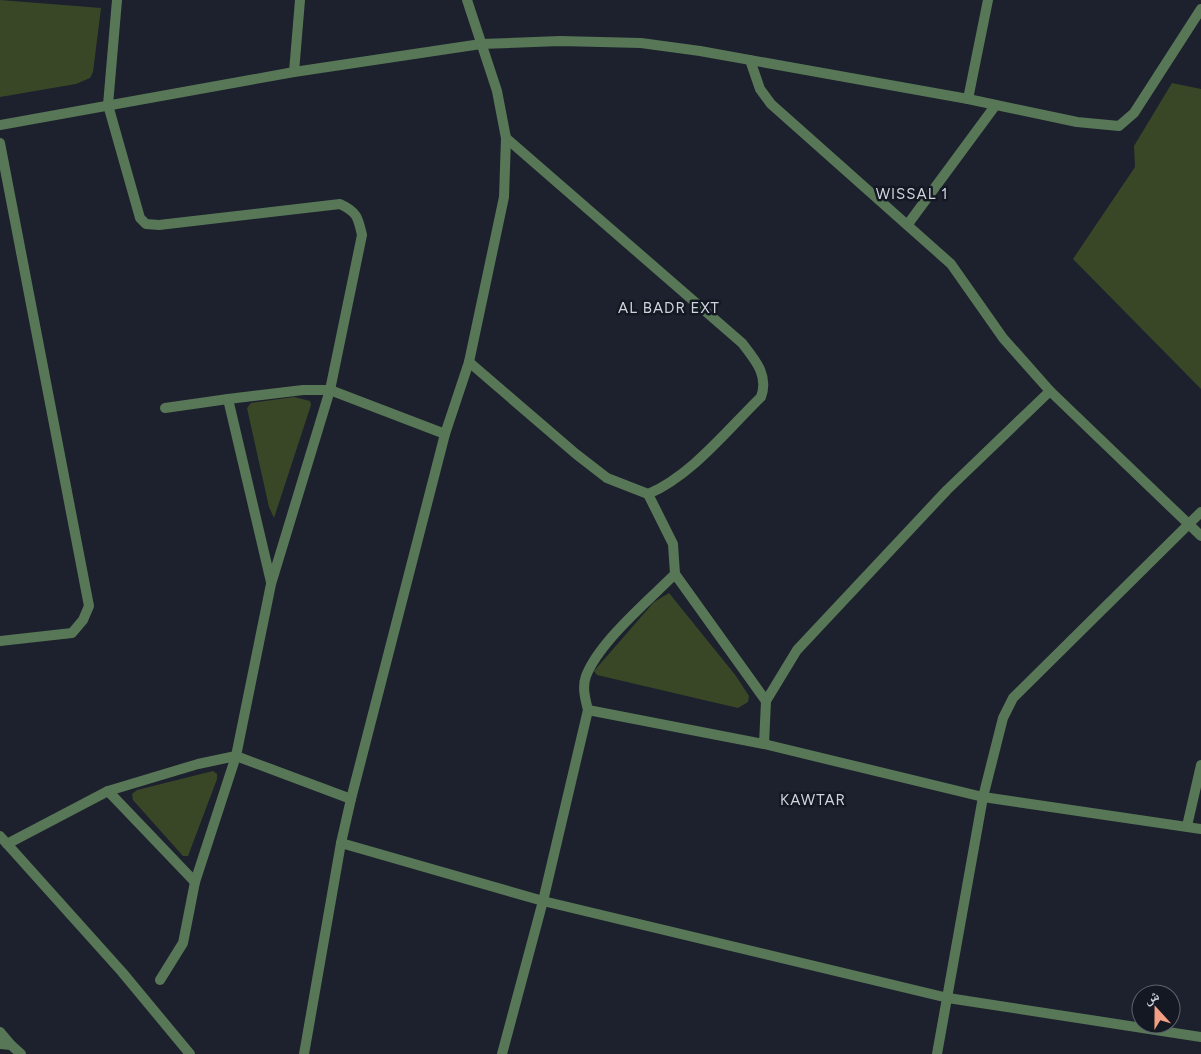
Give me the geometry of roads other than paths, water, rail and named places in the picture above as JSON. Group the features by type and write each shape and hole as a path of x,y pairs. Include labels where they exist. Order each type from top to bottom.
{"street":[{"path":"117,0 108,105 140,218 146,224 158,225 340,204 353,210 359,220 362,235 330,390 271,584 236,756 195,882 183,943 160,980"},
{"path":"294,72 300,0"},
{"path":"304,1054 350,799 445,434 468,362 504,196 506,138 497,92 467,0"},
{"path":"968,99 988,0"},
{"path":"0,125 294,72 481,44 560,41 642,43 750,60 968,99 1095,125 1119,126 1134,113 1201,9"},
{"path":"750,60 760,89 771,104 951,264 1003,338 1050,391 1201,536"},
{"path":"908,224 995,106"},
{"path":"506,138 742,343 764,378 765,387 761,398 682,474 665,486 648,494"},
{"path":"0,143 90,606 83,620 72,633 0,642"},
{"path":"468,362 607,478 648,494 674,544 675,574 766,701"},
{"path":"165,408 303,390 330,390 445,434"},
{"path":"764,744 766,701 797,650 840,602 948,490 1050,391"},
{"path":"228,399 271,584"},
{"path":"937,1054 983,797 1003,718 1013,698 1201,512"},
{"path":"502,1054 543,901 588,710 584,693 586,676 596,656 675,574"},
{"path":"588,710 764,744 983,797 1201,829"},
{"path":"190,1054 122,972 4,840 108,791 198,764 236,756 350,799"},
{"path":"1187,826 1201,765"},
{"path":"108,791 195,882"},
{"path":"341,842 543,901 948,998 1201,1037"},
{"path":"0,1032 21,1054"},
{"path":"0,1044 11,1045"}],"district":[{"name":"WISSAL 1","path":"912,194"},
{"name":"AL BADR EXT","path":"669,308"},
{"name":"KAWTAR","path":"813,800"}]}
